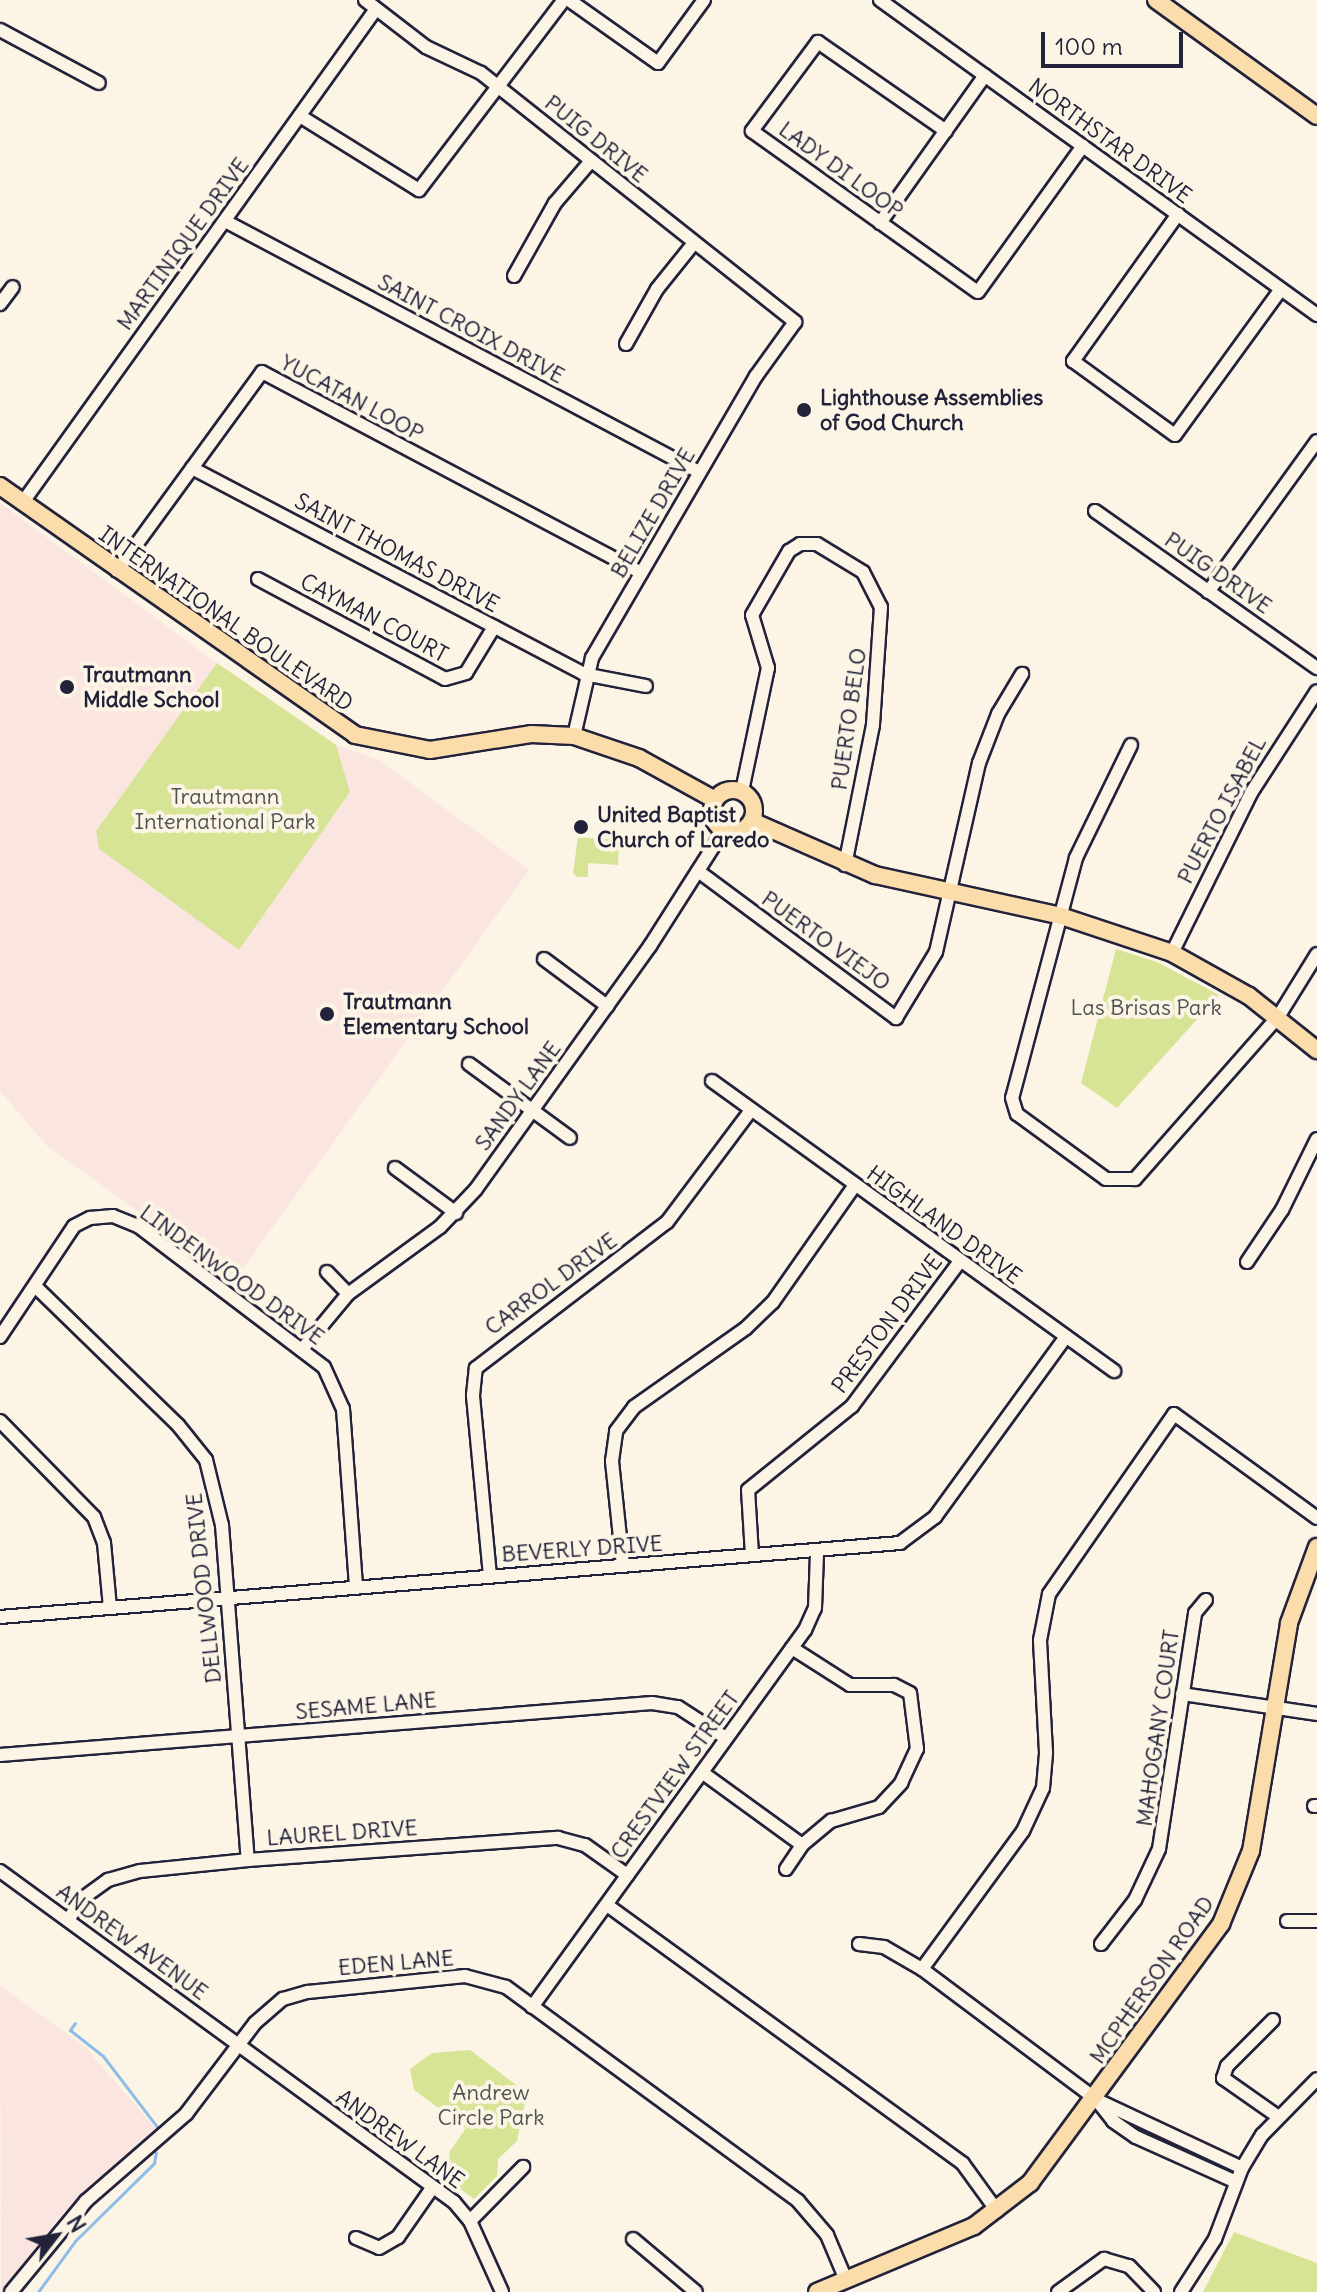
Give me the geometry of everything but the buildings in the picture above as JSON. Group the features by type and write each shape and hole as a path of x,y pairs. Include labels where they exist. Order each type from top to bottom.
{"main road":[{"path":"1156,0 1317,116"},
{"name":"INTERNATIONAL BOULEVARD","path":"0,486 117,571 355,735 430,750 531,734 574,736 639,758 715,800"},
{"path":"727,791 742,791 754,804 752,821 740,832 724,830 713,819 715,800 727,791"},
{"path":"752,821 845,865 1061,916 1172,953 1278,1017 1317,1050"},
{"name":"MCPHERSON ROAD","path":"817,2292 950,2238 997,2211 1047,2165 1205,1947 1239,1890 1256,1828 1289,1623 1317,1547"}],"street":[{"name":"PUIG DRIVE","path":"365,0 426,47 469,65 499,87 795,322"},
{"path":"300,116 419,190 566,0 658,63 704,0"},
{"name":"NORTHSTAR DRIVE","path":"882,1 1317,315"},
{"name":"MARTINIQUE DRIVE","path":"23,502 376,9"},
{"path":"0,30 99,83"},
{"name":"LADY DI LOOP","path":"946,131 818,42 752,131 978,292 1083,146"},
{"path":"880,223 985,75"},
{"path":"514,276 555,203 591,161"},
{"path":"1178,214 1073,361 1162,426 1175,435 1281,289"},
{"name":"SAINT CROIX DRIVE","path":"225,221 699,472"},
{"path":"626,344 657,289 694,243"},
{"path":"0,304 13,287"},
{"name":"BELIZE DRIVE","path":"574,736 584,674 699,472 795,322"},
{"name":"YUCATAN LOOP","path":"117,571 262,372 641,573"},
{"path":"1208,592 1317,441"},
{"name":"SAINT THOMAS DRIVE","path":"192,468 584,674 646,686"},
{"name":"PUIG DRIVE","path":"1095,511 1317,668"},
{"name":"PUERTO BELO","path":"742,791 768,668 752,615 789,551 809,542 850,562 872,582 881,607 873,725 845,865"},
{"name":"CAYMAN COURT","path":"258,579 445,679 466,673 494,627"},
{"path":"951,891 979,763 998,714 1022,674"},
{"name":"PUERTO ISABEL","path":"1172,953 1251,793 1317,691"},
{"path":"1131,745 1090,821 1061,916 1012,1106 1106,1179 1135,1179 1278,1017 1317,954"},
{"name":"SANDY LANE","path":"304,1347 348,1294 456,1213 607,1006 724,830"},
{"name":"PUERTO VIEJO","path":"698,871 896,1018 930,967 951,891"},
{"path":"544,959 607,1006"},
{"path":"469,1064 570,1138"},
{"name":"HIGHLAND DRIVE","path":"712,1081 1114,1371"},
{"name":"CARROL DRIVE","path":"490,1576 473,1395 476,1368 494,1349 667,1222 751,1110"},
{"path":"1247,1262 1282,1210 1317,1139"},
{"path":"395,1168 456,1213"},
{"path":"623,1566 612,1461 616,1431 623,1418 773,1302 855,1185"},
{"name":"LINDENWOOD DRIVE","path":"0,1337 74,1226 90,1218 113,1216 138,1226 304,1347 324,1367 343,1409 356,1588"},
{"name":"PRESTON DRIVE","path":"752,1555 748,1490 852,1406 960,1261"},
{"path":"327,1272 348,1294"},
{"name":"DELLWOOD DRIVE","path":"36,1287 178,1425 206,1460 217,1493 248,1860"},
{"name":"BEVERLY DRIVE","path":"0,1617 752,1555 817,1553 900,1543 922,1531 1066,1337"},
{"path":"922,1969 1023,1831 1043,1788 1046,1752 1040,1640 1049,1594 1174,1414 1317,1518"},
{"path":"0,1421 94,1517 104,1543 110,1608"},
{"name":"CRESTVIEW STREET","path":"532,2007 792,1648 815,1608 817,1553"},
{"name":"MAHOGANY COURT","path":"1101,1944 1135,1900 1159,1849 1195,1613 1206,1600"},
{"path":"786,1869 802,1845 831,1821 879,1807 901,1783 917,1749 910,1693 894,1685 850,1685 792,1648"},
{"path":"1182,1694 1317,1714"},
{"name":"SESAME LANE","path":"0,1755 652,1703 678,1707 726,1738"},
{"path":"703,1773 802,1845"},
{"name":"LAUREL DRIVE","path":"68,1920 83,1898 108,1880 140,1871 248,1860 558,1838 585,1845 627,1875"},
{"name":"ANDREW AVENUE","path":"0,1871 240,2046"},
{"path":"607,1905 963,2164 997,2211"},
{"path":"1287,1921 1317,1921"},
{"path":"859,1944 884,1947 922,1969 1096,2099 1242,2168"},
{"name":"EDEN LANE","path":"11,2292 86,2201 186,2114 255,2023 283,1999 308,1992 465,1976 506,1987 798,2201 827,2235 846,2280"},
{"path":"1273,2020 1227,2066 1223,2078 1277,2116"},
{"name":"ANDREW LANE","path":"240,2046 432,2188 470,2221 502,2292"},
{"path":"1181,2292 1215,2239 1242,2168 1277,2116 1317,2079"},
{"path":"1096,2099 1113,2121 1165,2154 1236,2182"},
{"path":"470,2221 523,2167"},
{"path":"356,2238 379,2248 398,2237 432,2188"},
{"path":"633,2239 696,2292"},
{"path":"1058,2292 1104,2259 1129,2266 1154,2292"}],"shaded area":[{"path":"0,503 217,663 96,831 99,849 239,950 350,792 336,745 379,760 529,870 234,1281 46,1145 0,1091"},
{"path":"0,1985 86,2048 158,2131 72,2203 1,2292"}],"green space":[{"name":"Trautmann International Park","path":"217,663 336,745 350,792 239,950 99,849 96,831"},
{"path":"578,837 619,840 618,865 588,863 588,877 577,877 573,873"},
{"name":"Las Brisas Park","path":"1116,949 1157,962 1219,995 1117,1108 1081,1083"},
{"name":"Andrew Circle Park","path":"470,2050 527,2093 517,2141 498,2159 497,2176 474,2199 436,2171 466,2128 414,2090 410,2069 432,2053"},
{"path":"1234,2232 1317,2263 1317,2292 1203,2292"}],"waterway":[{"path":"75,2023 70,2030 103,2056 158,2128"},
{"path":"38,2292 75,2241 154,2163 156,2152"}],"place":[{"name":"Lighthouse Assemblies of God Church","path":"804,410"},
{"name":"Trautmann Middle School","path":"67,687"},
{"name":"United Baptist Church of Laredo","path":"581,827"},
{"name":"Trautmann Elementary School","path":"327,1014"}]}
